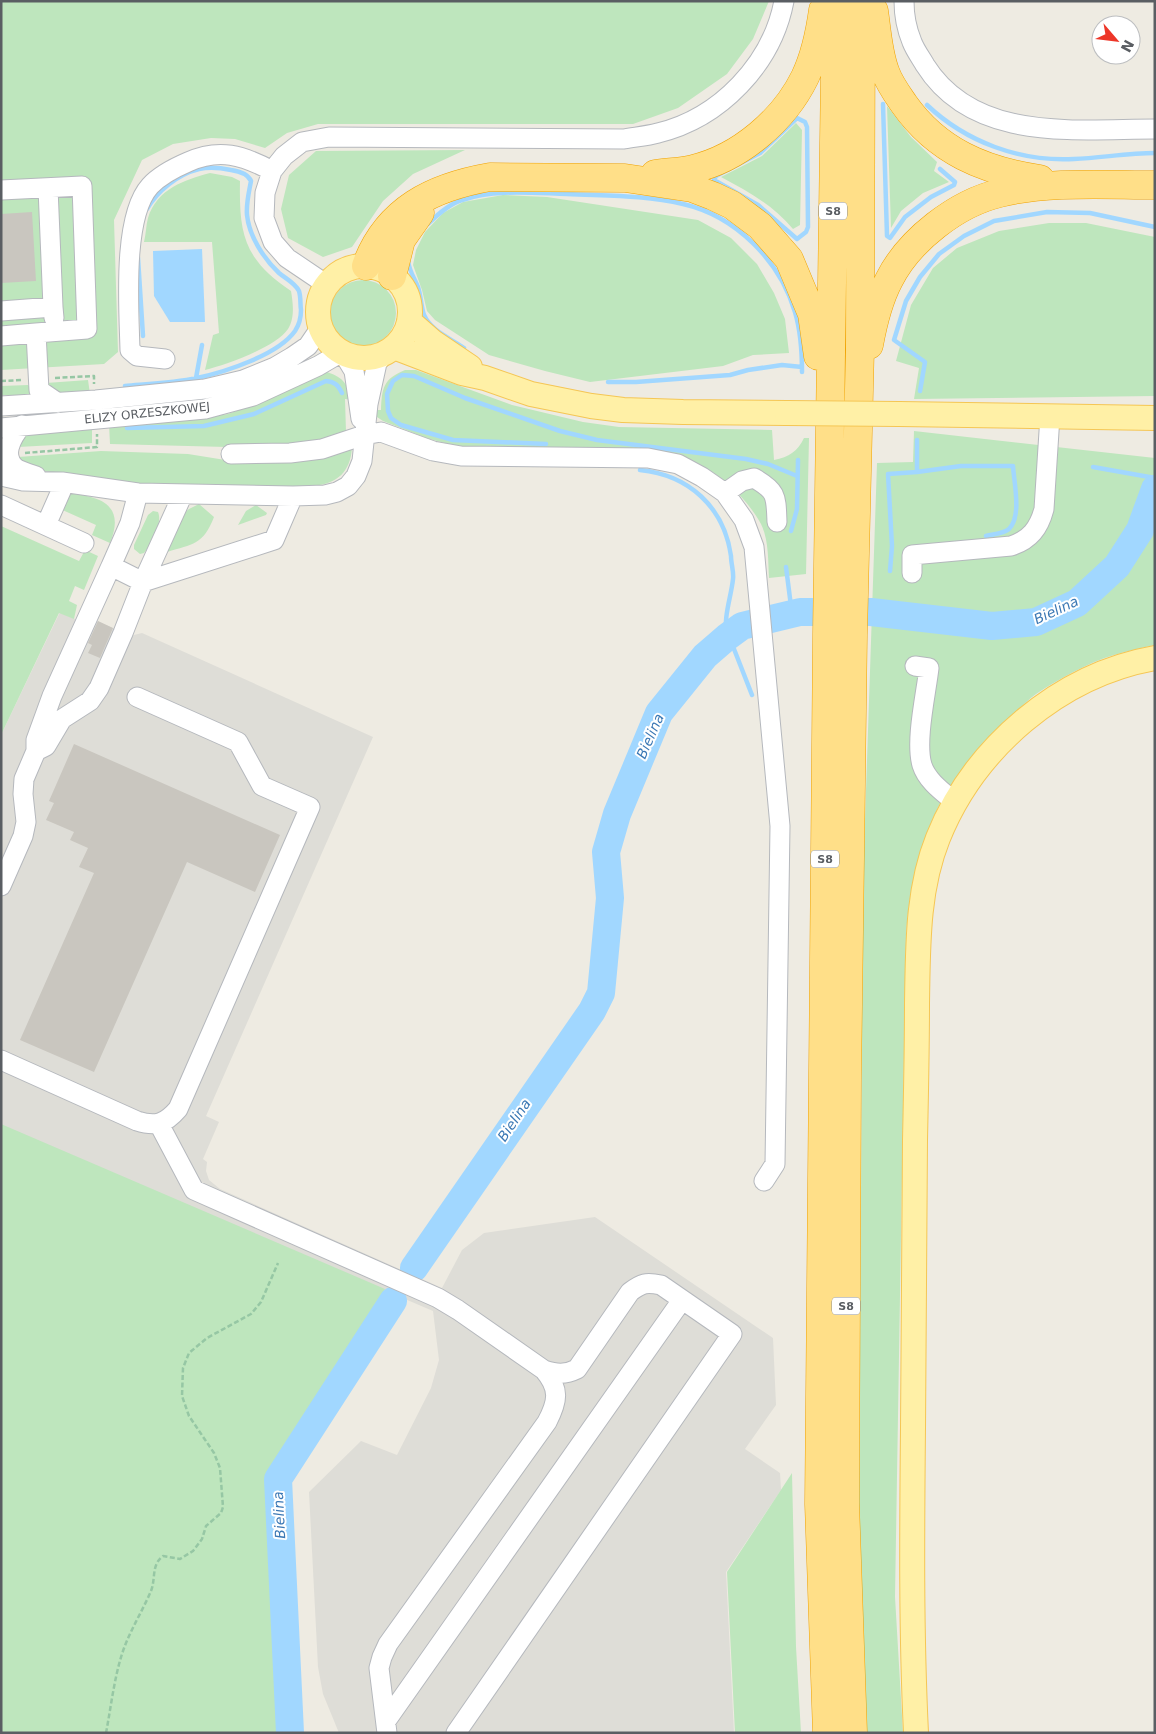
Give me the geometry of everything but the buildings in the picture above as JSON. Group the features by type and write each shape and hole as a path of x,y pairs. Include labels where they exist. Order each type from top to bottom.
{"highway":[{"path":"366,266 375,246 404,211 417,201 468,181 490,177 625,178 693,169 739,149 761,134 794,96 806,76 815,50 825,1"},
{"name":"S8","path":"836,1 831,421 841,593"},
{"name":"S8","path":"827,1733 819,1504 841,593 858,420 861,1"},
{"path":"873,1 880,54 886,73 895,90 916,120 945,147 994,170 1014,175 1083,184"},
{"path":"625,178 692,188 732,205 760,226 789,259 812,314 819,365 831,421"},
{"path":"858,420 870,342 882,297 894,272 918,242 956,211 991,196 1020,189 1083,184 1149,185"},
{"path":"392,276 397,252 407,230 422,211 447,188"},
{"name":"S8","path":"840,635 847,1080 845,1503 854,1733"}],"main road":[{"path":"366,266 380,269 392,276 401,285 407,296 410,308 409,321 404,335 389,350 372,357 356,357 342,352 325,337 318,312 320,298 327,285 338,274 352,268 366,266"},
{"path":"409,321 433,342 485,378"},
{"path":"389,350 462,373 485,378 531,394 591,406 623,410 1147,418"},
{"path":"916,1733 912,1584 918,934 921,906 938,838 955,802 983,762 1013,729 1044,705 1081,683 1115,668 1155,658"}],"street":[{"path":"327,285 287,258 273,242 264,218 265,193 272,171 284,156 302,142 329,137 624,139 658,133 683,125 718,105 741,85 759,63 772,38 784,1"},
{"path":"904,1 912,43 932,75 957,100 996,120 1030,127 1067,130 1151,129"},
{"path":"165,359 137,356 130,350 130,241 136,213 149,187 170,170 198,158 221,154 249,159 272,171"},
{"path":"1,190 82,186 87,329 1,336"},
{"path":"48,188 53,307 45,333 39,390 58,403"},
{"path":"1,311 53,307"},
{"name":"ELIZY ORZESZKOWEJ","path":"1,406 154,396 206,389 243,380 275,367 292,357 308,346 321,327"},
{"path":"22,425 11,440 8,454 12,464 17,469 57,481 138,493 292,496 331,494 348,486 356,476 362,461 368,404 378,364 389,350"},
{"path":"342,352 354,371 364,435"},
{"name":"ELIZY ORZESZKOWEJ","path":"1,428 205,409 253,396 318,366 342,352"},
{"path":"912,573 912,555 1011,546 1022,543 1036,531 1042,520 1044,509 1050,416"},
{"path":"231,454 290,453 322,449 364,435 381,432 433,451 461,456 648,458 678,464 702,476 725,493 744,520 754,546 780,826 775,1164 764,1180"},
{"path":"1,476 23,481 57,481"},
{"path":"725,493 742,481 754,478 769,487 777,502 777,522"},
{"path":"41,524 51,490 57,481"},
{"path":"1,886 23,836 26,822 23,794 24,779 36,751 36,740 52,696 130,524 138,493"},
{"path":"36,751 46,746 62,719 90,701 99,688 143,582 183,494"},
{"path":"111,566 143,582 274,540 292,496"},
{"path":"1,506 84,543"},
{"path":"915,666 929,668 920,748 922,765 931,780 955,802"},
{"path":"1,1060 137,1121 150,1125 159,1124 171,1117 178,1108 310,807 262,786 238,742 137,697"},
{"path":"159,1124 194,1190 438,1298 458,1310 544,1370 553,1381 556,1394 555,1407"},
{"path":"387,1727 380,1668 382,1657 388,1644 547,1422 577,1369 630,1292 639,1285 648,1282 661,1285 732,1334 456,1733"},
{"path":"387,1727 682,1300"},
{"path":"544,1370 556,1374 568,1374 577,1369"}],"path":[{"path":"8,454 97,447"},
{"path":"106,1733 122,1653 152,1590 155,1576 154,1567 157,1560 163,1556 180,1559 192,1552 202,1539 206,1526 220,1513 223,1506 220,1468 214,1453 189,1416 182,1396 183,1368 190,1353 207,1338 251,1314 262,1302 278,1263"}],"shaded area":[{"path":"60,612 94,628 97,621 130,636 142,633 373,737 206,1116 219,1122 203,1159 207,1162 206,1171 209,1180 220,1189 442,1288 462,1250 484,1233 595,1217 773,1338 776,1405 745,1449 780,1473 781,1490 726,1572 734,1733 339,1733 323,1694 318,1667 309,1492 361,1441 397,1455 431,1388 439,1360 433,1311 1,1125 1,735"}],"green space":[{"path":"1,1 769,1 753,39 727,74 678,108 633,124 318,124 287,133 265,148 235,139 211,138 173,144 142,160 114,220 118,352 104,364 1,370"},
{"path":"887,106 911,137 937,162 934,171 949,182 923,193 901,211 891,228"},
{"path":"796,123 802,130 800,225 793,229 769,206 721,177 762,156"},
{"path":"465,150 413,174 383,201 352,247 323,257 288,238 281,209 289,175 316,151"},
{"path":"210,173 232,177 240,181 241,216 247,244 263,268 291,291 293,310 290,325 282,336 262,349 237,360 205,370 213,335 219,333 212,242 144,242 148,218 158,200 173,187"},
{"path":"503,195 547,197 698,220 731,238 757,264 774,293 785,319 789,353 753,355 723,366 590,382 489,355 435,320 427,311 413,265 416,250 425,232 443,213 463,202"},
{"path":"1049,223 1086,223 1155,237 1155,396 914,399 919,368 896,361 911,305 933,268 957,248 999,231"},
{"path":"363,280 376,283 386,290 393,300 396,313 393,326 386,336 376,343 363,346 350,343 340,336 333,326 330,313 333,300 340,290 350,283"},
{"path":"405,370 416,370 512,405 583,422 619,427 772,430 774,460 792,453 804,438 809,438 806,574 769,578 768,551 764,530 750,507 736,492 712,472 679,456 489,449 453,445 429,439 383,421 377,417 374,410 381,410 383,390 388,381"},
{"path":"327,372 344,382 353,400 345,399 346,432 321,441 293,445 227,447 110,444 109,424 205,418 228,414 266,400 316,375"},
{"path":"88,380 90,394 56,393 46,383"},
{"path":"28,385 36,396 1,395 1,386"},
{"path":"92,424 92,443 18,447 25,436 33,431"},
{"path":"914,431 1155,458 1155,645 1094,662 1054,683 1028,700 992,735 959,773 941,801 918,859 909,904 906,934 895,1597 903,1733 863,1733 859,1505 863,880 877,463 913,462"},
{"path":"352,448 349,464 341,475 330,482 314,486 146,486 30,469 18,457 101,451 188,454 244,463"},
{"path":"66,493 78,494 107,504 115,519 110,543 92,535 96,525 58,508"},
{"path":"199,504 214,517 206,533 190,545 167,552 184,513"},
{"path":"256,505 267,513 266,515 238,525 246,511"},
{"path":"153,511 158,512 158,527 147,549 144,553 140,554 134,549 134,545 148,515"},
{"path":"1,526 79,561 85,550 98,556 84,590 75,586 69,601 77,605 74,619 59,613 1,735"},
{"path":"1,1124 385,1289 374,1311 271,1483 283,1733 1,1733"},
{"path":"792,1473 796,1647 801,1733 735,1733 727,1572"}],"water":[{"path":"202,249 205,322 170,322 154,296 153,251"}],"waterway":[{"path":"883,104 887,236 890,238 905,217 931,197 954,185 955,182 940,169"},
{"path":"927,105 942,118 976,139 1014,153 1054,159 1155,153"},
{"path":"797,118 805,122 807,127 808,227 806,232 797,239 758,205 714,180 716,176 760,153 797,118"},
{"path":"125,386 197,378 236,367 264,355 287,340 299,324 301,315 299,291 268,261 254,239 248,223 247,211 251,181 245,175 234,170 215,168 191,171 176,179 162,190 147,209"},
{"path":"428,224 457,202 487,194 514,192 640,197 669,201 702,210 738,230 753,243 779,275 788,293 797,320 801,342 802,372"},
{"path":"920,391 925,362 894,340 906,301 920,277 939,254 964,236 994,221 1047,212 1090,213 1155,227"},
{"path":"138,258 143,336"},
{"path":"408,261 418,287 423,312 427,321 441,334 464,348"},
{"path":"196,378 202,345"},
{"path":"608,382 636,382 730,375 748,370 782,365 802,367"},
{"path":"546,444 453,440 401,425 391,418 388,411 387,394 393,381 402,375 414,376 465,398 560,431 597,440 746,459 768,464 797,476"},
{"path":"127,428 204,426 254,414 326,381 336,384 342,393"},
{"path":"917,440 917,472"},
{"path":"791,531 797,509 798,460"},
{"path":"890,571 892,546 888,474 961,466 1013,466 1016,490 1016,508 1013,523 1007,531 986,536"},
{"path":"1093,467 1155,478"},
{"path":"640,470 658,473 688,486 712,509 721,523 727,538 733,574 727,615 727,638 734,649 752,695"},
{"name":"Bielina","path":"414,1268 592,1011 601,993 610,898 606,852 617,814 659,713 705,656 742,626 800,612 871,612 992,626 1036,622 1077,603 1117,566 1140,530 1155,489"},
{"path":"786,567 792,614"},
{"name":"Bielina","path":"290,1733 278,1479 393,1301"}]}
